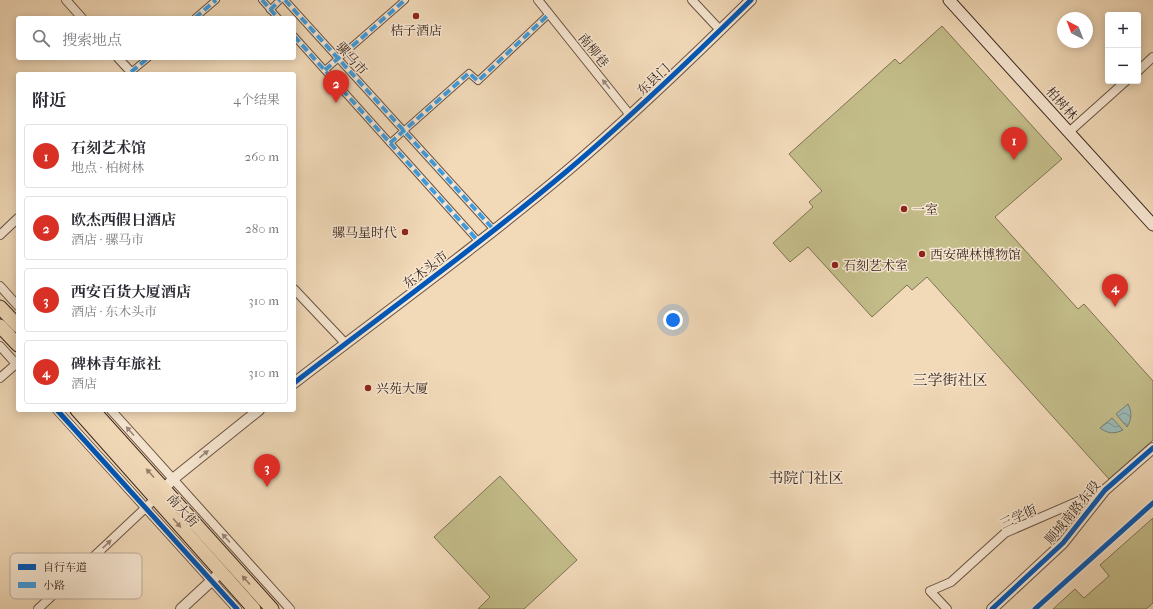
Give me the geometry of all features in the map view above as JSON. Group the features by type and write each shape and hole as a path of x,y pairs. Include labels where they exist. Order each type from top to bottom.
{"main road":[{"name":"柏树林","path":"949,0 1153,225"},
{"path":"0,307 16,324"},
{"path":"0,326 16,343"},
{"name":"南大街","path":"79,412 272,609"},
{"name":"南大街","path":"95,412 160,494 216,577 254,609"}],"street":[{"path":"66,0 80,16"},
{"path":"197,16 216,0"},
{"path":"262,0 276,16"},
{"path":"270,10 280,0"},
{"name":"骡马市","path":"285,0 494,230"},
{"path":"325,70 404,0"},
{"name":"南柳巷","path":"538,0 630,115"},
{"path":"692,0 720,30"},
{"name":"东县门","path":"567,171 630,115 751,0"},
{"path":"390,143 469,73 478,81 549,14"},
{"path":"296,38 480,242"},
{"path":"1141,68 1153,57"},
{"path":"120,60 129,72"},
{"path":"131,72 146,60"},
{"path":"1069,132 1123,84"},
{"name":"东木头市","path":"296,382 480,242 567,171"},
{"path":"0,235 16,220"},
{"path":"0,286 16,304"},
{"path":"296,291 346,344"},
{"path":"0,346 16,362"},
{"path":"0,378 16,364"},
{"path":"59,412 146,508 216,577 237,609"},
{"path":"113,412 290,609"},
{"path":"98,553 146,508 173,479 257,412"},
{"name":"顺城南路东段","path":"992,609 1063,544 1105,490 1153,448"},
{"name":"三学街","path":"947,609 930,591 951,582 1005,533 1105,490"},
{"path":"181,609 216,577"},
{"path":"38,609 49,599"}],"shaded area":[{"name":"西安碑林博物馆","path":"942,26 1062,159 995,217 1078,309 1084,304 1153,381 1153,440 1109,479 927,277 912,290 907,285 872,317 808,247 790,262 773,243 813,207 809,202 822,191 789,154 895,59 900,64"},
{"path":"500,476 577,560 524,609 478,609 490,597 434,537"},
{"path":"1153,518 1153,603 1146,609 1053,609 1075,589 1084,598 1109,576 1100,565"}],"water":[{"path":"1128,404 1131,416 1127,427 1116,414"},
{"path":"1112,418 1123,430 1112,433 1100,428"}],"marked path":[{"path":"197,16 216,0"},
{"path":"262,0 276,16"},
{"path":"270,10 280,0"},
{"path":"285,0 494,230"},
{"path":"325,70 405,0"},
{"path":"390,143 469,73 478,81 549,14"},
{"path":"296,38 479,242"},
{"path":"131,72 146,60"}],"cycle path":[{"path":"296,381 466,252 567,171 614,130 751,0"},
{"path":"59,412 237,609"},
{"path":"992,609 1063,543 1105,490 1153,448"},
{"path":"1035,609 1153,503"}],"place":[{"name":"桔子酒店","path":"416,16"},
{"name":"欧杰西假日酒店","path":"336,103"},
{"name":"石刻艺术馆","path":"1014,160"},
{"name":"一室","path":"904,209"},
{"name":"骡马星时代","path":"405,232"},
{"name":"西安碑林博物馆","path":"922,254"},
{"name":"石刻艺术室","path":"835,265"},
{"name":"碑林青年旅社","path":"1115,307"},
{"name":"兴苑大厦","path":"368,388"},
{"name":"西安百货大厦酒店","path":"267,487"}],"district":[{"name":"三学街社区","path":"950,380"},
{"name":"书院门社区","path":"806,478"}]}
